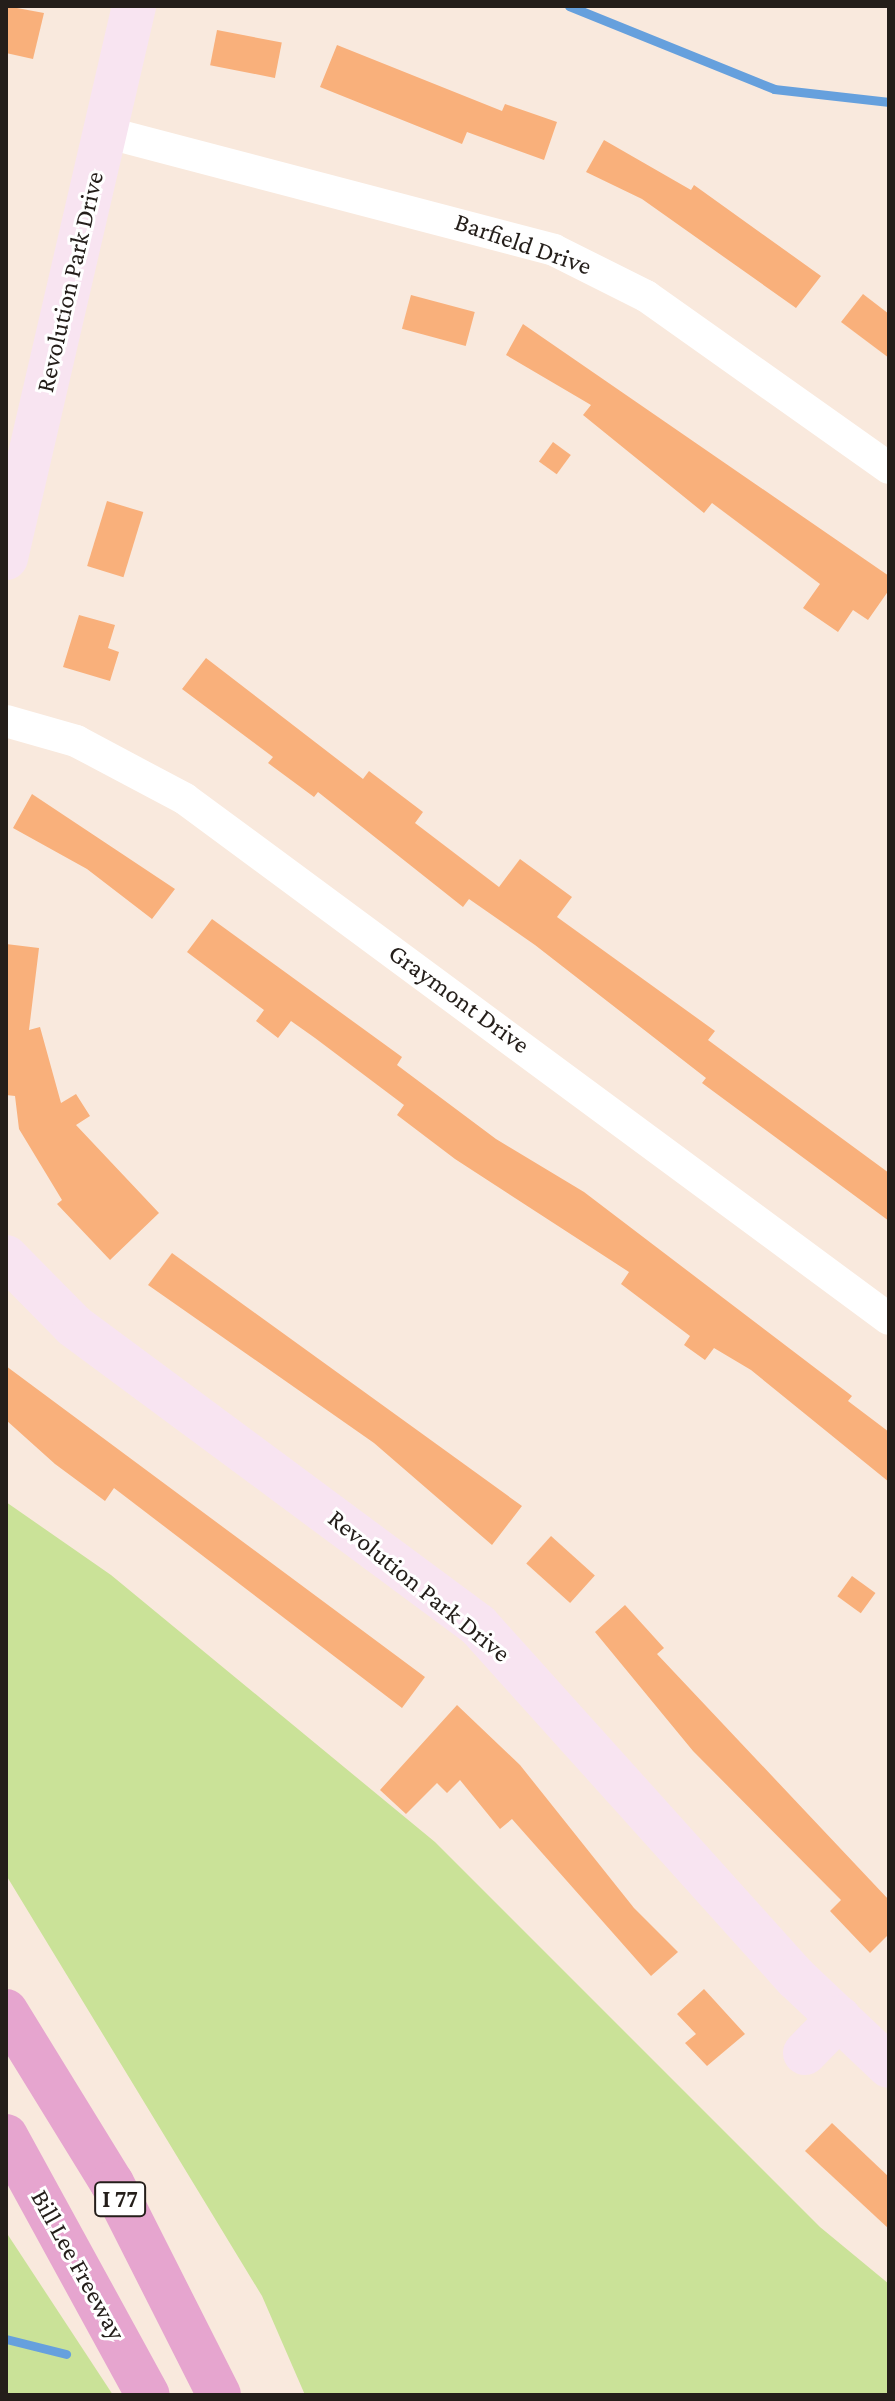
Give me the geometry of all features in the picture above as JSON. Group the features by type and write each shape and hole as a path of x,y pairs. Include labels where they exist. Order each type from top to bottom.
{"highway":[{"name":"I 77","path":"6,2011 112,2183 219,2395"},
{"name":"Bill Lee Freeway","path":"6,2136 148,2395"}],"street":[{"name":"Revolution Park Drive","path":"6,558 134,6"},
{"name":"Barfield Drive","path":"105,132 554,250 646,296 889,468"},
{"name":"Graymont Drive","path":"6,721 76,741 185,799 889,1319"},
{"name":"Revolution Park Drive","path":"6,1257 74,1326 478,1625 839,2018 889,2066"},
{"path":"805,2053 839,2018"}],"green space":[{"path":"6,1502 111,1575 435,1842 820,2227 889,2284 889,2395 305,2395 262,2296 6,1875"},
{"path":"6,2232 113,2395 6,2395"}],"building":[{"path":"6,6 44,13 33,59 6,53"},
{"path":"217,30 282,43 275,78 210,65"},
{"path":"337,45 502,111 505,104 557,122 544,160 467,132 462,144 320,87"},
{"path":"604,140 691,190 694,185 821,276 796,308 642,199 586,172"},
{"path":"863,294 889,314 889,358 841,322"},
{"path":"411,295 475,312 466,346 402,329"},
{"path":"523,324 889,576 889,590 868,620 853,610 838,632 803,608 820,584 712,503 704,513 583,415 591,405 506,355"},
{"path":"553,442 571,455 557,474 539,461"},
{"path":"107,501 143,512 123,577 87,566"},
{"path":"79,615 115,625 108,648 119,652 110,681 63,667"},
{"path":"206,658 363,779 369,771 423,812 415,823 499,887 520,859 572,897 557,917 715,1031 708,1040 889,1173 889,1221 702,1083 706,1078 535,945 469,899 463,907 318,792 314,797 268,763 273,757 182,689"},
{"path":"32,794 175,889 152,919 87,869 13,828"},
{"path":"212,919 402,1057 397,1065 496,1139 584,1192 852,1396 848,1401 889,1432 889,1482 751,1370 714,1348 705,1360 684,1345 690,1336 621,1284 629,1272 455,1159 397,1115 404,1105 315,1038 291,1021 278,1038 256,1021 264,1010 187,952"},
{"path":"6,944 39,948 29,1030 40,1027 61,1103 76,1094 90,1116 76,1125 159,1213 110,1260 57,1204 62,1200 19,1129 15,1096 6,1095"},
{"path":"172,1253 522,1506 492,1545 374,1443 148,1285"},
{"path":"6,1366 425,1677 402,1708 114,1488 105,1501 55,1464 6,1420"},
{"path":"551,1536 595,1575 570,1603 526,1563"},
{"path":"852,1576 875,1593 861,1613 837,1596"},
{"path":"625,1605 664,1648 657,1654 889,1900 889,1934 870,1953 830,1911 841,1900 693,1751 595,1632"},
{"path":"457,1705 520,1765 634,1908 678,1952 651,1976 512,1819 500,1829 460,1780 447,1793 437,1783 406,1814 380,1790"},
{"path":"704,1989 745,2034 707,2066 685,2043 696,2034 677,2014"},
{"path":"832,2123 889,2177 889,2229 805,2151"}],"waterway":[{"path":"569,6 774,89 889,102"},
{"path":"6,2339 66,2354"}]}
